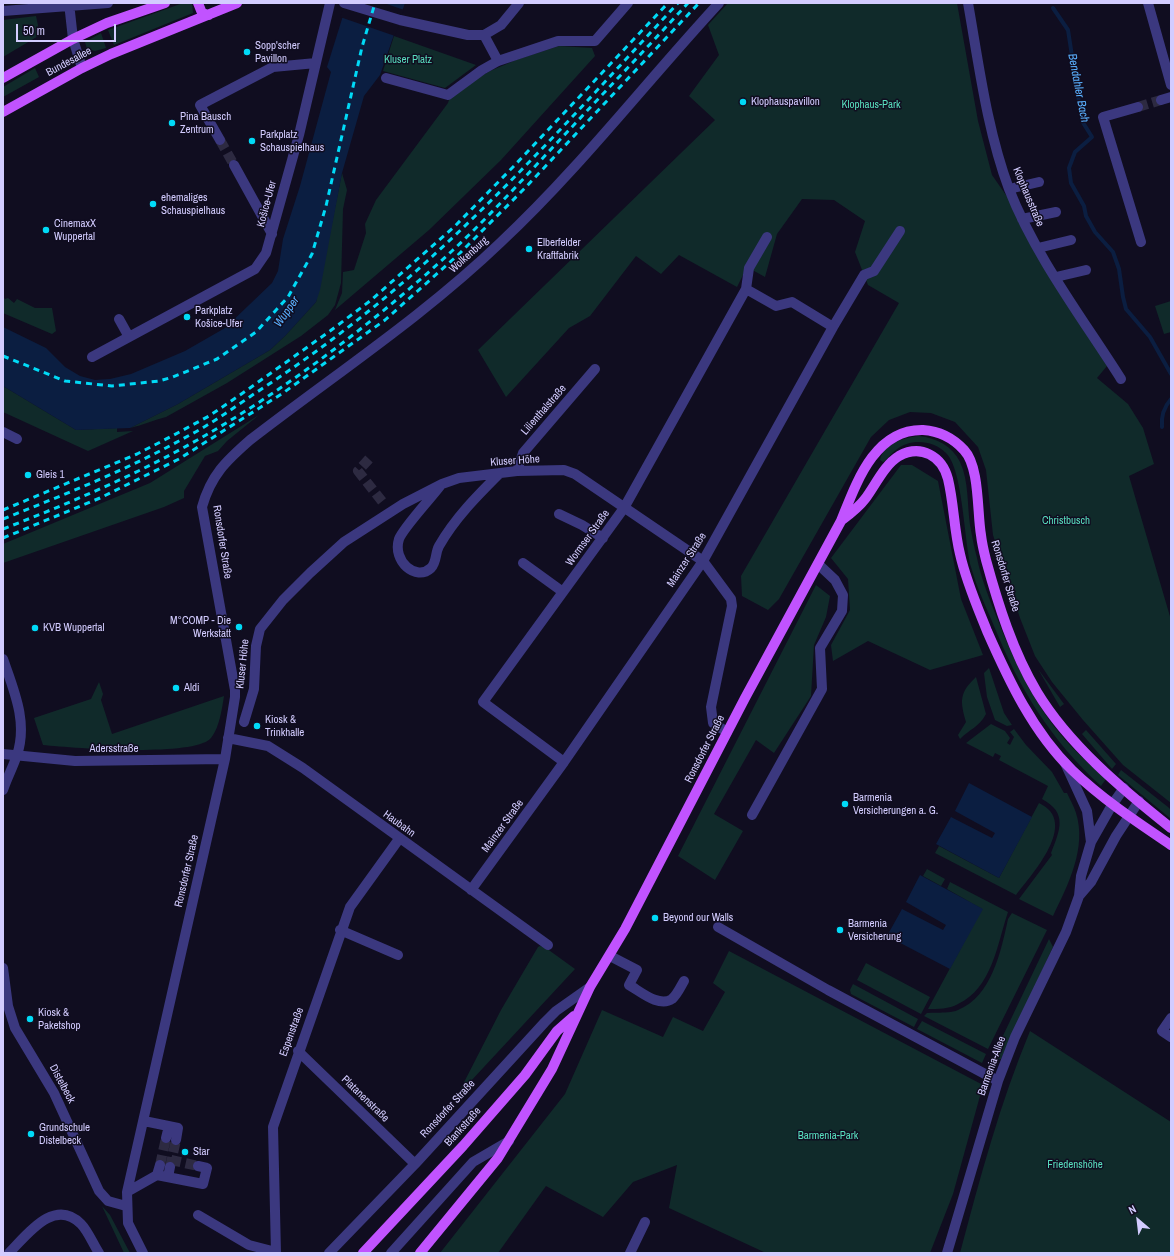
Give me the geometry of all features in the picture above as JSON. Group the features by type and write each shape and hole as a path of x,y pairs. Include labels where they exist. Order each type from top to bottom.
{"main road":[{"name":"Bundesallee","path":"3,78 73,39 107,23 165,3"},
{"path":"198,3 202,13 209,15"},
{"name":"Bundesallee","path":"3,112 82,68 111,54 237,3"},
{"name":"Ronsdorfer Straße","path":"509,1141 562,1050 590,987 610,956 841,521 853,493 873,456 885,442 904,432 917,430 934,431 949,437 965,451 970,460 974,473 981,536 987,561 1018,654 1037,692 1067,734 1124,788 1171,828"},
{"name":"Ronsdorfer Straße","path":"841,521 864,501 888,466 898,456 912,452 921,452 931,454 938,459 947,473 959,552 966,576 998,656 1025,709 1064,762 1094,791 1171,845"},
{"name":"Blankstraße","path":"364,1253 463,1146 525,1075 557,1031 577,1014"},
{"path":"557,1031 562,1039 562,1050"},
{"path":"420,1253 483,1178 509,1141"}],"street":[{"path":"3,11 108,3"},
{"name":"Košice-Ufer","path":"92,357 255,269 266,254 299,136 330,3"},
{"path":"344,3 400,20 468,36 484,36 501,25 518,3"},
{"path":"386,78 448,95 482,70 498,61 558,41 595,41 628,3"},
{"name":"Wolkenburg","path":"206,491 224,464 250,440 444,293 500,243 542,202 590,151 719,3"},
{"name":"Klophausstraße","path":"968,3 988,114 1009,189 1022,219 1038,248 1121,379"},
{"path":"1148,3 1171,85"},
{"path":"69,5 73,39 82,68"},
{"path":"484,36 498,61"},
{"path":"220,140 200,105 273,67 316,63"},
{"path":"1138,107 1103,117 1141,242"},
{"path":"234,165 272,234"},
{"path":"1009,189 1039,182"},
{"path":"1022,219 1056,212"},
{"name":"Mainzer Straße","path":"471,890 564,762 703,560 833,327 864,275 874,271 900,231"},
{"name":"Wormser Straße","path":"564,762 483,702 624,508 746,289 749,268 767,237"},
{"path":"1038,248 1071,240"},
{"path":"1056,277 1086,270"},
{"path":"746,289 776,306 792,302 833,327"},
{"path":"119,319 129,337"},
{"name":"Lilienthalstraße","path":"518,471 523,453 595,370"},
{"path":"3,432 17,439"},
{"name":"Kluser Höhe","path":"244,722 254,689 256,646 260,629 283,600 344,542 387,509 442,484 459,478 518,471 564,470 575,474 703,560 731,599 732,606 711,707 713,723 728,732"},
{"path":"442,484 400,537 398,554 401,562 413,571 421,572 430,569 435,562 438,547 466,508 500,474"},
{"name":"Ronsdorfer Straße","path":"143,1253 128,1223 126,1206 127,1192 225,759 235,690 202,507 206,491"},
{"path":"559,514 582,525 603,538"},
{"path":"523,563 563,592"},
{"path":"752,815 822,689 820,648 842,611 843,595 835,580 818,564"},
{"path":"3,659 20,712 21,734 17,756 3,790"},
{"name":"Haubahn","path":"228,738 253,742 272,748 303,768 399,839 548,945"},
{"name":"Adersstraße","path":"3,754 75,761 225,759"},
{"name":"Barmenia-Allee","path":"1064,762 1087,811 1091,842"},
{"name":"Barmenia-Allee","path":"947,1253 998,1081 1015,1037 1066,932 1079,896 1081,876 1091,842 1112,804 1124,788"},
{"name":"Barmenia-Allee","path":"1079,896 1092,882 1116,836 1139,801"},
{"name":"Espenstraße","path":"276,1252 273,1127 340,930 350,906 399,839"},
{"path":"718,927 828,990 998,1081"},
{"path":"340,930 398,955"},
{"path":"610,956 637,970 629,985 656,1000 665,1002 672,999 684,981"},
{"path":"3,968 8,1006 15,1028"},
{"name":"Ronsdorfer Straße","path":"329,1253 415,1164 545,1022 590,987"},
{"path":"3,1013 15,1028"},
{"path":"1171,1018 1162,1031 1171,1038"},
{"path":"545,1022 557,1031"},
{"name":"Distelbeck","path":"15,1028 54,1093 99,1192 108,1201 126,1206"},
{"name":"Platanenstraße","path":"298,1051 415,1164"},
{"path":"144,1121 169,1126 171,1139"},
{"name":"Ronsdorfer Straße","path":"391,1253 473,1162 509,1141"},
{"path":"127,1192 164,1171 203,1184 207,1168 198,1166"},
{"path":"198,1215 250,1245 276,1252"},
{"path":"9,1253 42,1220 53,1216 66,1216 74,1218 82,1225 99,1253"},
{"path":"630,1253 645,1222"}],"green space":[{"path":"183,3 192,3 193,13 114,45 108,30"},
{"name":"Klophaus-Park","path":"728,3 957,3 978,121 992,175 1008,198 1107,366 1097,378 1128,404 1143,428 1154,464 1129,476 1171,620 1171,803 1123,765 1052,682 1035,656 1020,618 993,535 986,470 978,447 955,422 931,413 910,412 889,420 871,437 779,599 768,610 742,596 741,576 899,303 868,285 855,252 865,221 834,200 802,199 777,234 765,277 747,267 737,287 679,255 661,274 636,256 590,316 569,328 506,397 478,350 715,120 689,96 719,55 708,25"},
{"path":"36,16 40,35 3,57 3,20"},
{"path":"101,33 106,48 95,51 87,49 85,42"},
{"name":"Kluser Platz","path":"394,36 476,65 445,88 383,71"},
{"path":"559,46 592,48 595,56 501,160 429,230 335,310 342,293 343,272 354,270 366,233 365,224 376,200 448,103 451,94 490,71 516,60"},
{"path":"35,68 39,77 3,97 3,87"},
{"path":"342,173 347,190 343,209 341,283 335,305 328,315 301,336 227,383 166,417 130,428 178,404 270,350 316,302"},
{"path":"3,297 5,299 8,298 14,303 17,299 35,308 52,308 56,331 52,334 3,313"},
{"path":"1171,301 1171,332 1164,334 1155,306"},
{"path":"3,386 76,430 117,428 117,432 133,431 88,451 3,412"},
{"path":"259,415 227,441 218,451 205,456 184,491 184,498 164,507 3,563 3,544 150,483"},
{"path":"919,436 938,441 948,447 957,456 965,477 970,525 979,566 988,596 1009,646 1028,687 1053,725 1071,746 1106,779 1101,786 1066,750 1052,732 1026,692 1004,649 971,567 960,489 952,461 946,453 935,445 921,442 915,442 902,446 894,451 883,462 880,460 885,450 895,442"},
{"path":"901,465 912,465 938,481 961,599 983,655 930,670 868,641 833,661 831,645 850,610 848,579 831,558"},
{"path":"816,585 830,596 826,617 814,645 811,696 774,753 756,740 714,814 743,831 715,880 678,856"},
{"path":"989,668 1004,713 1012,725 1007,726 995,720 987,697 984,673"},
{"path":"1038,669 1064,704 1060,707"},
{"path":"976,677 986,714 977,725 960,739 958,735 966,722 962,698 966,688"},
{"path":"99,682 103,694 101,700 112,734 224,696 218,725 210,739 199,745 180,748 130,750 43,745 34,718 91,699"},
{"path":"991,724 1005,731 1010,738 1007,743 1010,745 1014,737 1010,732 1014,729 1026,745 1052,772 1064,793 1067,793 1076,813 1079,826 1078,853 1070,879 1053,916 1019,899 1052,855 1051,853 1059,829 1059,816 1050,804 1042,799 1048,786 999,760 1001,756 995,753 993,757 966,743"},
{"path":"1086,730 1116,764 1112,769 1082,734"},
{"path":"1121,770 1168,807 1171,810 1171,819 1118,775"},
{"path":"1039,803 1050,812 1055,822 1054,835 1041,862 1016,895 935,853 939,846 999,878"},
{"path":"927,869 945,879 941,886 923,876"},
{"path":"950,882 1008,912 992,964 979,988 955,1006 928,1009 982,909 947,889"},
{"path":"1012,913 1047,930 988,1049 924,1016 927,1013 958,1010 970,1003 979,994 993,971 1002,945 1008,919"},
{"path":"1049,939 1053,947 1001,1059 991,1061"},
{"path":"540,946 546,948 575,969 457,1096 501,1010"},
{"name":"Barmenia-Park","path":"729,951 983,1085 953,1194 930,1253 766,1253 669,1208 677,1165 633,1182 603,1217 546,1186 498,1253 440,1253 565,1094 602,1010 663,1037 673,1017 703,1031 725,992 713,983"},
{"path":"866,963 930,997 921,1014 857,980"},
{"path":"853,984 918,1019 914,1027 851,994 850,990"},
{"path":"922,1021 986,1054 982,1063 917,1029"},
{"name":"Friedenshöhe","path":"1030,1031 1171,1122 1171,1253 960,1253 1000,1113"},
{"path":"102,1206 110,1215 130,1253 124,1253"}],"water":[{"name":"Wupper","path":"347,3 405,3 380,75 364,96 342,173 320,290 316,302 270,350 178,404 130,428 76,430 3,386 3,327 46,348 65,367 80,376 95,380 110,379 131,374 185,351 225,328 272,283 278,271 283,239 300,186 331,72 327,67"},
{"path":"969,783 1032,817 999,878 936,844 951,817 992,838 995,833 955,811"},
{"path":"920,875 983,909 950,969 887,936 902,909 943,930 946,925 906,902"}],"pier":[{"path":"345,3 384,3 404,10 395,36 340,17"}],"waterway":[{"name":"Bendahler Bach","path":"1053,8 1068,30 1082,121 1092,137 1075,152 1069,168 1071,183 1084,206 1086,216 1095,232 1113,252 1119,269 1126,309 1150,337 1171,374"},
{"name":"Bendahler Bach","path":"1162,427 1162,420 1166,405 1171,399"}],"tunnel":[{"path":"1138,107 1161,100"},
{"path":"220,140 234,165"},
{"path":"369,459 358,471 385,505"},
{"path":"160,1165 166,1138"},
{"path":"170,1167 176,1140"},
{"path":"171,1160 198,1166"}],"railway":[{"path":"3,356 65,381 112,386 159,381 173,377 217,359 256,332 288,297 312,254 326,206 362,47 375,3"},
{"path":"3,510 137,454 209,416 370,301 455,226 668,3"},
{"path":"3,519 120,470 197,431 276,379 342,332 405,281 491,201 678,3"},
{"path":"3,529 102,488 151,465 199,439 298,376 362,328 423,277 468,236 688,3"},
{"path":"3,538 100,498 179,459 283,393 385,320 458,255 525,188 699,3"}],"place":[{"name":"Sopp'scher Pavillon","path":"247,52"},
{"name":"Klophauspavillon","path":"743,102"},
{"name":"Pina Bausch Zentrum","path":"172,123"},
{"name":"Parkplatz Schauspielhaus","path":"252,141"},
{"name":"ehemaliges Schauspielhaus","path":"153,204"},
{"name":"CinemaxX Wuppertal","path":"46,230"},
{"name":"Elberfelder Kraftfabrik","path":"529,249"},
{"name":"Parkplatz Košice-Ufer","path":"187,317"},
{"name":"Gleis 1","path":"28,475"},
{"name":"M°COMP - Die Werkstatt","path":"239,627"},
{"name":"KVB Wuppertal","path":"35,628"},
{"name":"Aldi","path":"176,688"},
{"name":"Kiosk & Trinkhalle","path":"257,726"},
{"name":"Barmenia Versicherungen a. G.","path":"845,804"},
{"name":"Beyond our Walls","path":"655,918"},
{"name":"Barmenia Versicherung","path":"840,930"},
{"name":"Kiosk & Paketshop","path":"30,1019"},
{"name":"Grundschule Distelbeck","path":"31,1134"},
{"name":"Star","path":"185,1152"}],"park label":[{"name":"Christbusch","path":"1066,521"}]}
